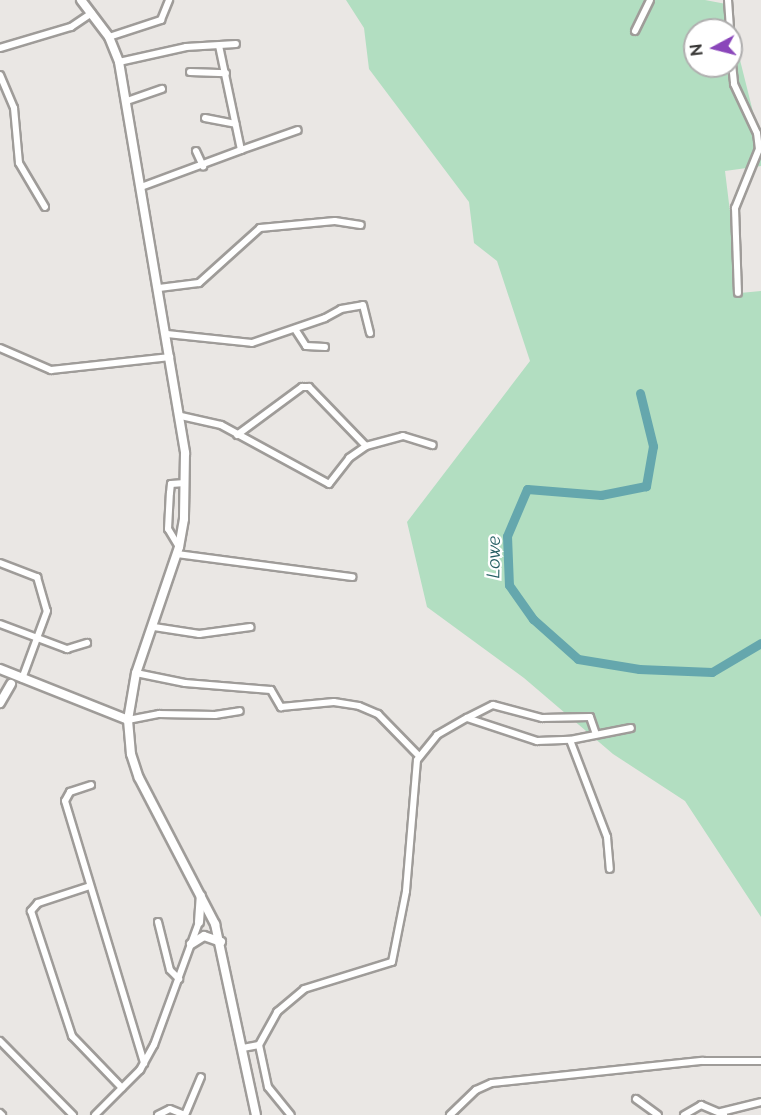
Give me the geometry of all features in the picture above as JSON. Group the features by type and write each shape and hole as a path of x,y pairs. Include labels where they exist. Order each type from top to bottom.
{"street":[{"path":"81,0 110,37 119,63 181,416 185,483 178,550 154,627 136,673 128,720 131,754 139,778 213,918 221,942 256,1115"},
{"path":"110,37 161,20 169,0"},
{"path":"635,31 650,0"},
{"path":"728,0 729,18"},
{"path":"0,48 70,27 92,13"},
{"path":"119,63 186,46 237,44"},
{"path":"219,46 241,150"},
{"path":"190,72 226,74"},
{"path":"0,75 14,108 19,163 45,207"},
{"path":"733,78 734,84 757,133 759,149 735,208 738,293"},
{"path":"127,101 162,89"},
{"path":"205,118 235,124"},
{"path":"141,187 298,130"},
{"path":"196,151 203,166"},
{"path":"159,288 199,283 260,228 335,221 360,225"},
{"path":"167,334 252,343 295,329 341,309 363,305 370,333"},
{"path":"295,329 306,346 325,347"},
{"path":"0,348 51,370 171,357"},
{"path":"237,435 302,387 309,387 366,446"},
{"path":"181,416 207,419 329,484 350,458 366,446 403,436 433,445"},
{"path":"178,550 169,532 169,502 171,484 185,483"},
{"path":"178,550 352,577"},
{"path":"0,563 37,577 47,611 39,639 22,679 11,684 0,703"},
{"path":"0,624 67,649 87,643"},
{"path":"154,627 199,634 251,627"},
{"path":"4,671 128,720 159,714 240,711"},
{"path":"4,671 11,684"},
{"path":"136,673 185,682 271,690 281,707 334,702 359,706 378,714 419,756"},
{"path":"291,1115 268,1087 259,1046 278,1012 304,989 392,962 406,891 419,756 438,735 493,705 542,718 590,717 596,734"},
{"path":"467,718 537,741 570,740 631,728"},
{"path":"570,740 607,837 610,869"},
{"path":"91,785 70,792 65,801 144,1063"},
{"path":"90,886 38,903 31,911 72,1036 122,1088"},
{"path":"95,1115 144,1063 179,980 199,922 200,891"},
{"path":"199,922 213,918"},
{"path":"158,922 170,970 179,980"},
{"path":"191,944 204,936 221,942"},
{"path":"0,1041 74,1115"},
{"path":"243,1048 259,1046"},
{"path":"450,1115 476,1090 492,1083 703,1061 761,1061"},
{"path":"158,1115 170,1109 185,1115 201,1077"},
{"path":"636,1099 658,1115"},
{"path":"684,1115 701,1105 723,1114 761,1102"}],"green space":[{"path":"346,0 705,0 726,4 730,18 683,18 683,78 743,78 743,72 761,144 761,166 725,171 740,293 761,291 761,917 685,801 613,754 524,678 427,607 407,522 530,361 497,261 474,243 469,202 369,69 364,28"}],"waterway":[{"name":"Lowe","path":"640,393 653,446 646,486 601,495 527,489 507,536 509,585 533,619 578,659 639,669 712,672 761,643"}]}
